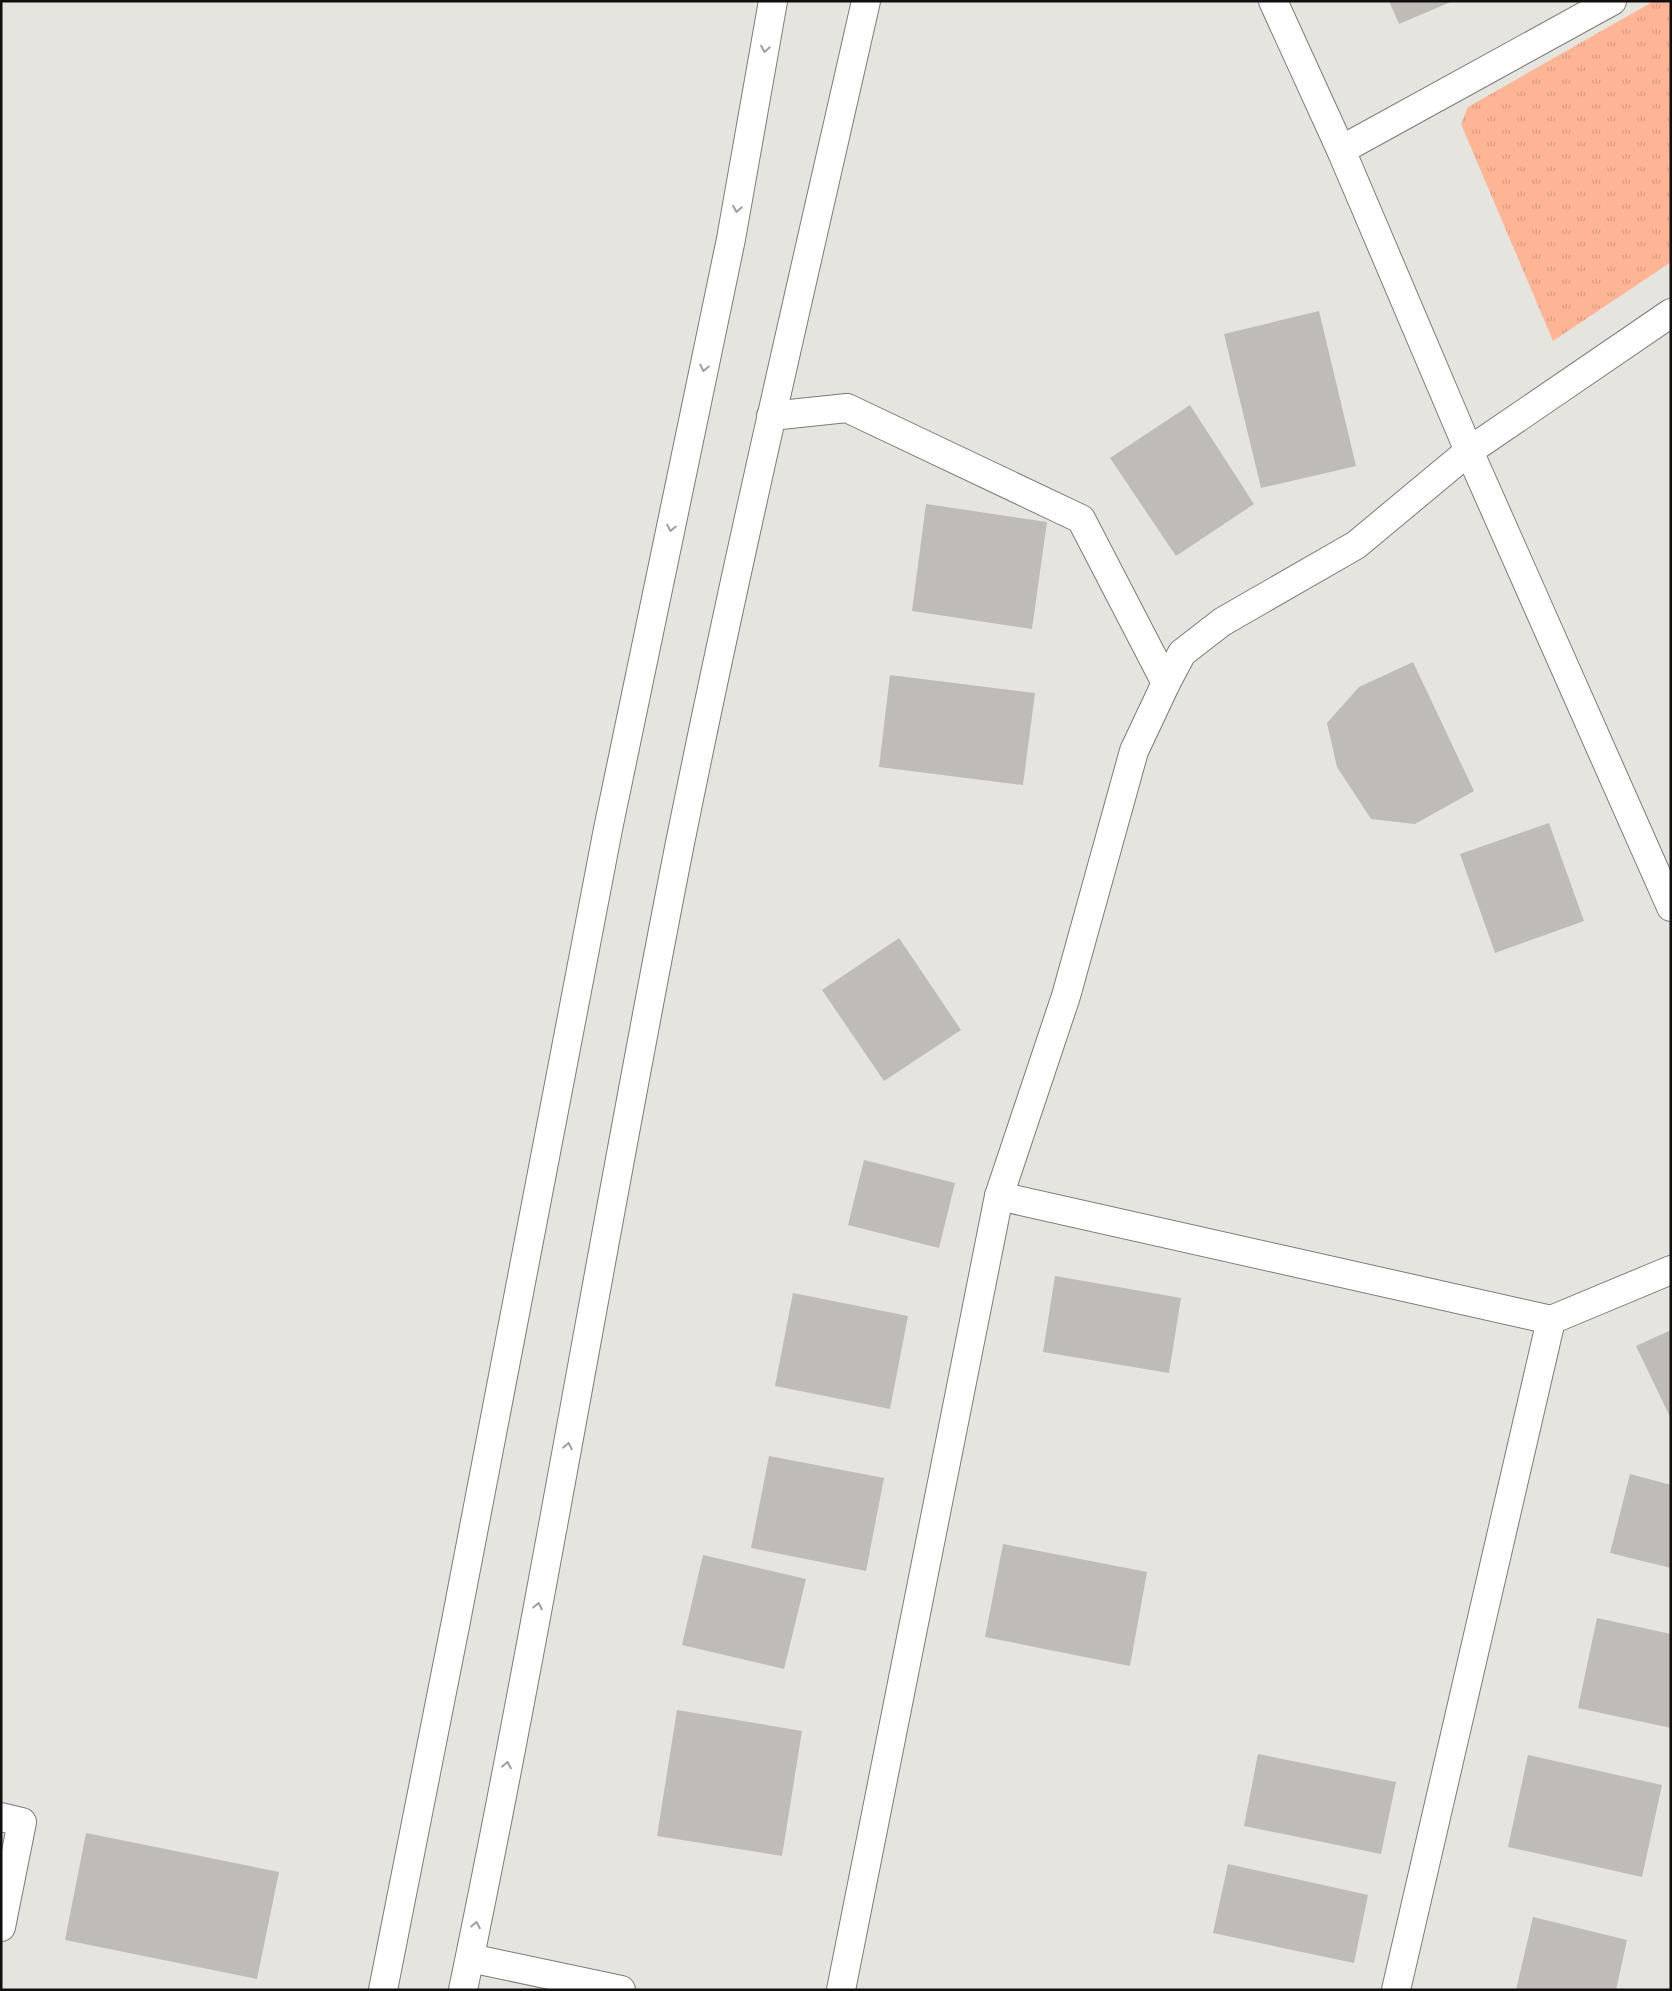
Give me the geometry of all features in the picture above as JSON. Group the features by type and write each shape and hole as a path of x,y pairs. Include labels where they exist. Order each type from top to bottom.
{"street":[{"path":"383,1990 608,829 731,239 774,1"},
{"path":"463,1990 552,1530 680,847 771,416 866,1"},
{"path":"1273,1 1341,150 1469,451 1671,907"},
{"path":"1341,150 1612,1"},
{"path":"841,1990 999,1196 1066,996 1134,751 1166,683 1182,653 1222,622 1356,545 1469,451 1671,313"},
{"path":"771,416 847,408 1082,519 1166,683"},
{"path":"999,1196 1552,1320 1671,1270"},
{"path":"1396,1990 1552,1320"},
{"path":"1,1817 22,1822 1,1927"},
{"path":"470,1958 621,1990"}],"green space":[{"path":"1654,1 1671,1 1671,262 1553,341 1461,124 1468,107"}],"building":[{"path":"1389,1 1453,1 1399,24"},
{"path":"1319,311 1356,466 1261,488 1224,334"},
{"path":"1190,405 1254,504 1176,556 1110,458"},
{"path":"926,504 1047,522 1032,629 912,611"},
{"path":"1413,662 1474,791 1415,824 1371,819 1337,767 1327,723 1359,687"},
{"path":"890,675 1035,693 1023,785 879,767"},
{"path":"1549,823 1584,921 1495,953 1460,854"},
{"path":"899,938 961,1030 884,1081 822,990"},
{"path":"864,1160 955,1183 939,1248 848,1225"},
{"path":"1055,1276 1181,1298 1169,1373 1043,1352"},
{"path":"793,1293 908,1316 890,1409 775,1386"},
{"path":"1671,1330 1671,1419 1636,1346"},
{"path":"769,1456 884,1478 866,1571 751,1548"},
{"path":"1630,1474 1671,1485 1671,1568 1610,1553"},
{"path":"1003,1544 1147,1572 1130,1666 985,1637"},
{"path":"703,1555 806,1579 784,1669 682,1645"},
{"path":"1597,1618 1671,1634 1671,1728 1578,1708"},
{"path":"677,1710 802,1731 782,1856 657,1836"},
{"path":"1258,1754 1396,1782 1381,1854 1244,1826"},
{"path":"1528,1755 1662,1785 1642,1877 1508,1847"},
{"path":"86,1833 279,1872 257,1979 65,1940"},
{"path":"1228,1864 1368,1895 1354,1963 1213,1933"},
{"path":"1533,1917 1627,1940 1616,1990 1516,1990"}]}
